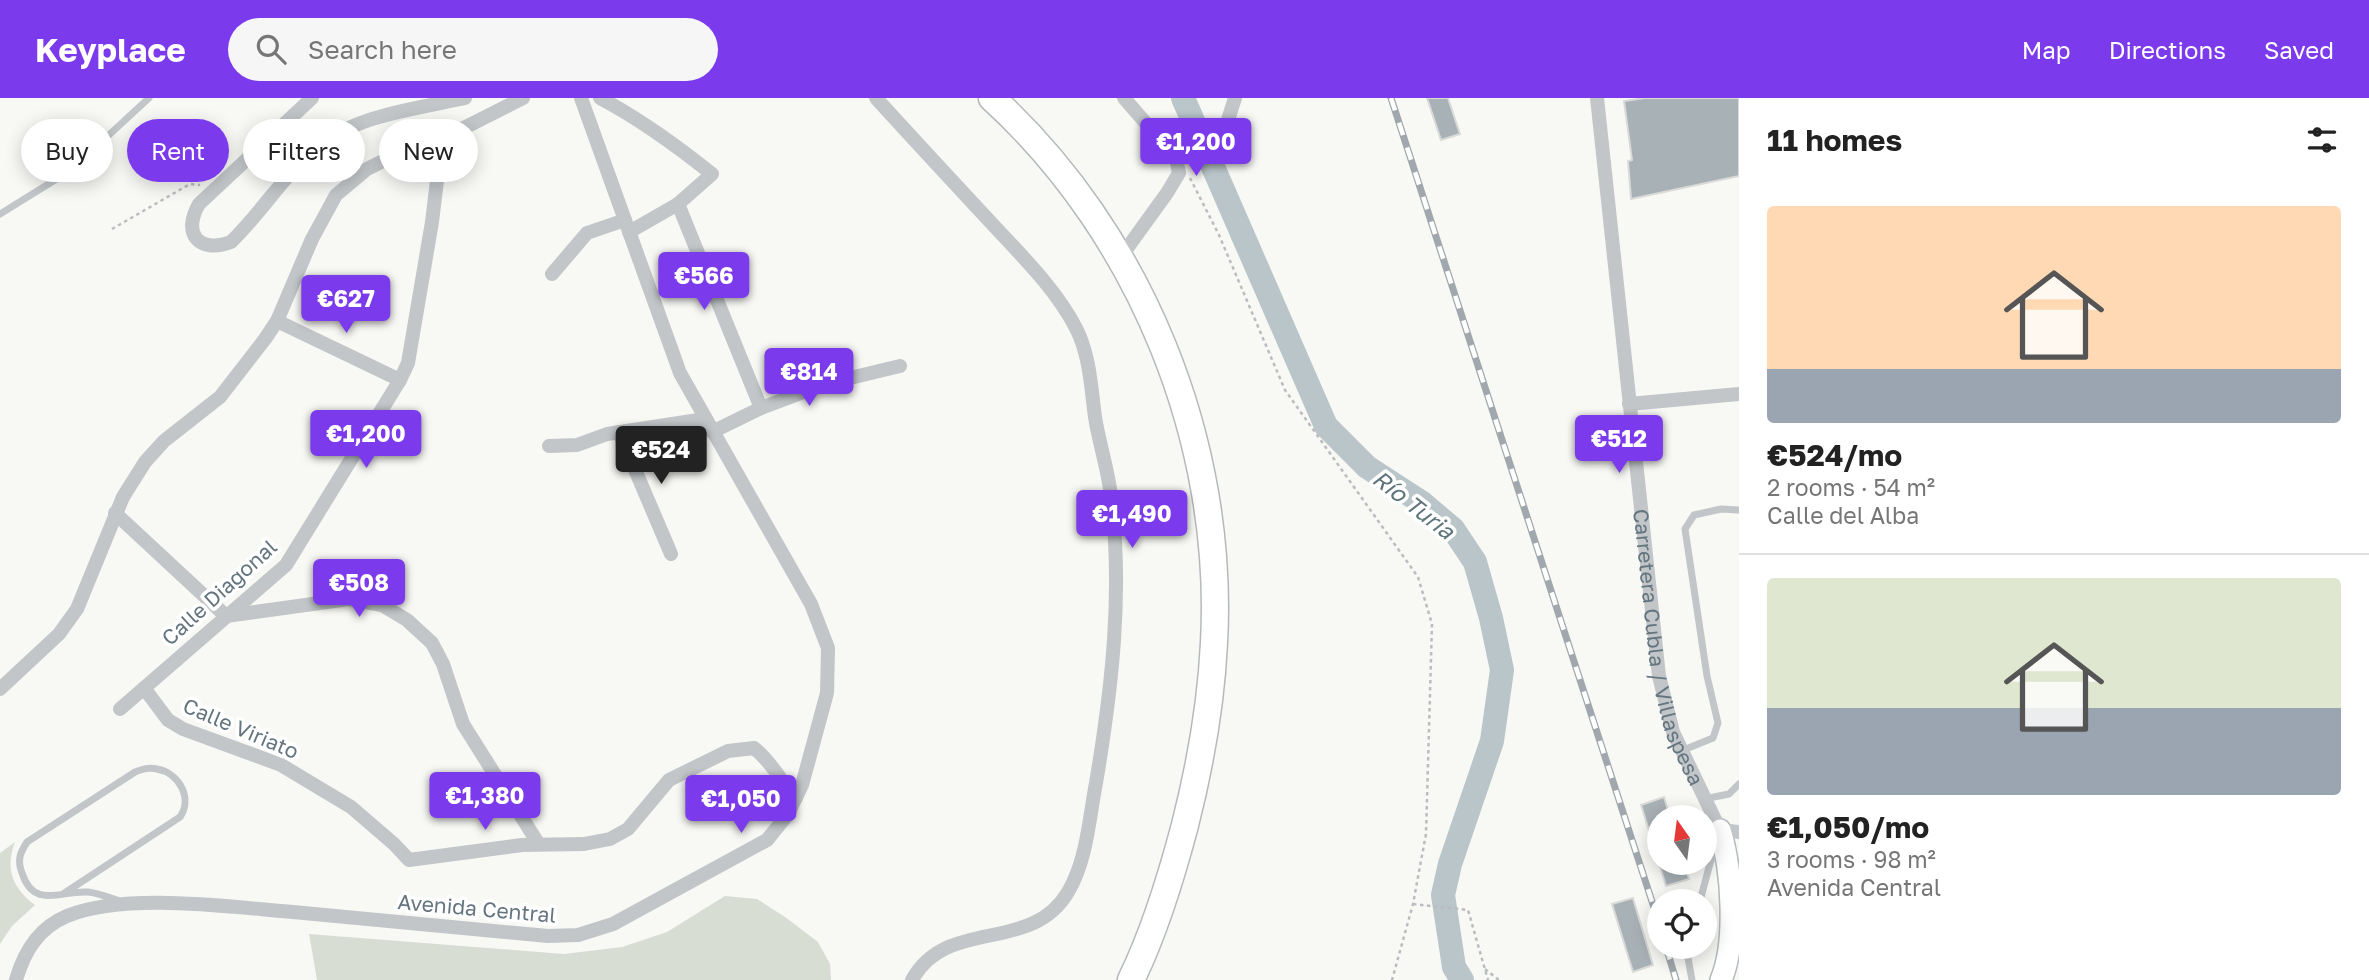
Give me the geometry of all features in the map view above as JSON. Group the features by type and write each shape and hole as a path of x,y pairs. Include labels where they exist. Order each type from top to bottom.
{"highway":[{"path":"992,98 1018,122 1074,190 1120,258 1172,367 1186,411 1205,491 1214,562 1214,642 1207,716 1196,782 1166,893 1131,980"}],"street":[{"path":"312,98 199,204 191,221 195,238 207,246 221,246 231,242 310,153 342,130 377,117 465,98"},
{"path":"478,121 523,98"},
{"name":"Avenida Central","path":"16,980 29,946 52,924 101,906 220,906 548,936 578,935 613,924 767,840 788,814 802,785 827,693 828,648 811,604 680,373 581,98"},
{"path":"552,274 587,233 627,226 678,204 712,174 680,148 600,98"},
{"path":"876,98 1047,284 1077,329 1091,376 1095,417 1111,495 1117,578 1115,642 1105,728 1084,853 1068,893 1048,916 1022,929 945,947 924,962 912,980"},
{"path":"1120,258 1179,173 1176,158 1124,98"},
{"path":"1226,126 1234,98"},
{"name":"Carretera Cubla / Villaspesa","path":"1597,98 1662,693 1681,751 1703,799 1730,831 1731,906 1726,961 1721,980"},
{"path":"0,689 47,647 70,620 83,597 115,513 136,475 163,441 220,397 252,358 277,321 312,239 336,195 367,169 379,163"},
{"name":"Calle Diagonal","path":"120,709 286,565 400,380 408,363 437,182"},
{"path":"678,204 761,408"},
{"path":"277,321 400,380"},
{"path":"549,446 577,445 619,432 708,425 825,384 900,366"},
{"path":"1629,404 1739,394"},
{"path":"619,432 671,554"},
{"path":"115,513 226,615 349,599 382,605 407,620 432,643 443,664 463,724 538,843"},
{"name":"Calle Viriato","path":"144,688 168,720 183,729 281,765 351,807 409,860 538,843 557,846 610,839 628,829 669,779 728,751 754,748 796,798"}],"lane":[{"path":"0,214 71,170 149,98"},
{"path":"1681,751 1713,738 1717,723 1707,676 1685,529 1694,515 1721,509 1739,510"},
{"path":"62,894 180,817 185,809 186,798 177,780 158,769 147,768 135,772 27,842 18,862 25,883 32,891 42,895 55,897 89,892 131,904"},
{"path":"1703,799 1729,794 1739,784"},
{"path":"1703,889 1713,848 1730,831"},
{"path":"1688,959 1692,980"}],"path":[{"path":"1198,148 1212,137"},
{"path":"1176,158 1192,181 1219,235 1285,390 1419,577 1432,624 1426,834 1413,904 1392,980"},
{"path":"112,229 190,184 218,186"},
{"path":"1413,904 1468,910 1488,980"},
{"path":"1485,969 1499,980"}],"shaded area":[{"path":"15,842 11,860 13,877 21,892 35,905 12,926 0,944 0,853"},
{"path":"725,896 757,899 818,942 830,964 831,980 317,980 309,934 564,954 622,947 667,932"}],"building":[{"path":"1427,98 1448,98 1460,134 1441,140"},
{"path":"1645,98 1739,98 1739,176 1631,199 1628,161 1632,160 1624,101"},
{"path":"1664,797 1666,805 1647,805 1647,824 1641,805"},
{"path":"1663,875 1688,875 1689,879 1666,886"},
{"path":"1633,898 1647,945 1647,959 1651,959 1653,965 1633,972 1612,904"}],"waterway":[{"name":"Río Turia","path":"1183,98 1326,426 1367,467 1421,502 1453,529 1475,562 1502,670 1492,741 1450,864 1443,895 1454,967 1462,980"}],"railway":[{"path":"1391,98 1648,889"},
{"path":"1670,959 1676,980"}]}
